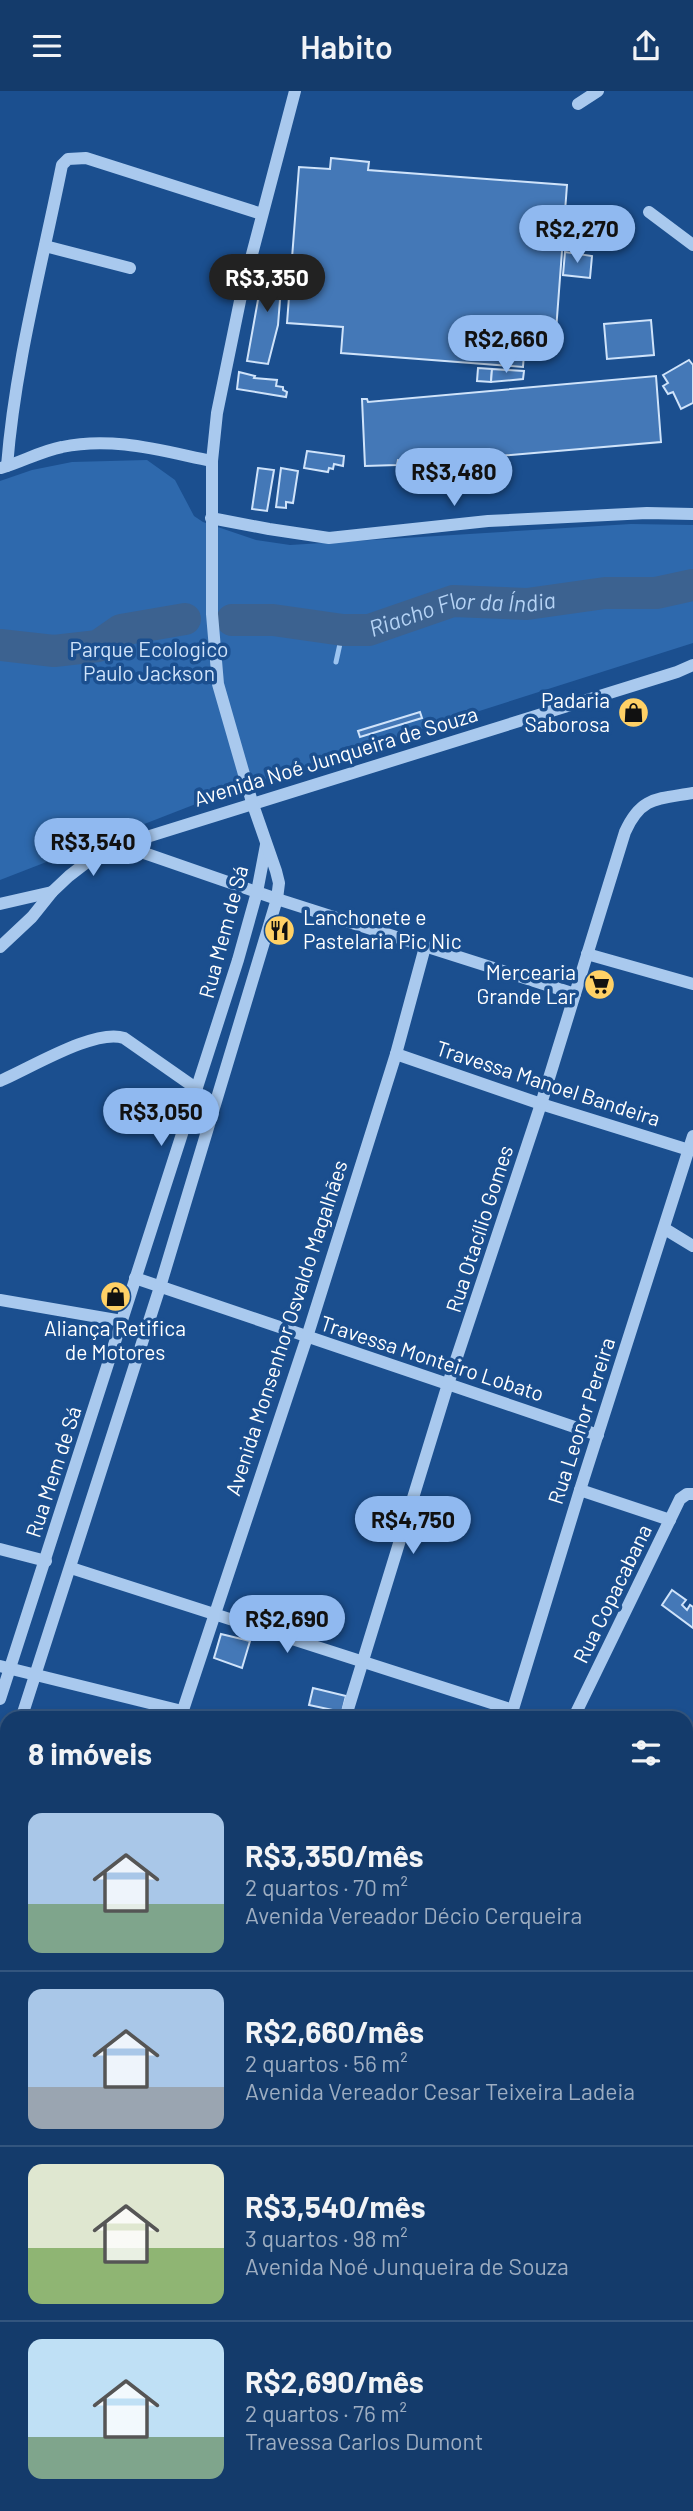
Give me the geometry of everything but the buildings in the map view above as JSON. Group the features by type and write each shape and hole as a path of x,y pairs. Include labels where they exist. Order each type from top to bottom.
{"street":[{"path":"266,845 218,684 212,626 212,461 216,413 242,296 295,91"},
{"path":"578,104 598,91"},
{"path":"212,461 128,444 90,442 59,447 3,467 11,412 62,165 68,159 86,158 262,214"},
{"path":"649,212 693,245"},
{"path":"45,246 130,268"},
{"path":"211,518 329,538 488,521 647,513 693,514"},
{"name":"Avenida Noé Junqueira de Souza","path":"0,904 52,892 91,859 121,845 693,665"},
{"name":"Rua Otacílio Gomes","path":"348,1711 625,832 632,816 646,803 693,793"},
{"path":"121,845 277,899 575,994"},
{"name":"Rua Mem de Sá","path":"0,1699 5,1668 46,1561 196,1093 257,892 266,845"},
{"name":"Rua Mem de Sá","path":"23,1711 160,1287 277,899 279,883 266,845"},
{"path":"0,947 32,917 52,892"},
{"name":"Avenida Monsenhor Osvaldo Magalhães","path":"182,1711 307,1337 396,1054 425,947"},
{"path":"587,954 693,984"},
{"path":"0,1081 92,1038 110,1035 124,1038 215,1106"},
{"name":"Travessa Manoel Bandeira","path":"396,1054 541,1104 688,1150"},
{"name":"Rua Leonor Pereira","path":"513,1711 693,1136"},
{"path":"664,1229 693,1246"},
{"name":"Travessa Monteiro Lobato","path":"135,1278 598,1435"},
{"path":"0,1300 122,1321"},
{"path":"580,1490 670,1520"},
{"name":"Rua Copacabana","path":"577,1711 680,1499 687,1494 693,1494"},
{"path":"0,1549 46,1561"},
{"path":"71,1568 213,1616 364,1661 504,1711"},
{"path":"5,1668 166,1711"}],"green space":[{"name":"Parque Ecologico Paulo Jackson","path":"147,460 175,480 194,516 203,522 256,540 290,545 631,524 693,525 693,643 237,788 0,880 0,481 32,470 72,462"}],"waterway":[{"name":"Riacho Flor da Índia","path":"232,620 273,620 343,630 369,630 453,601 527,604 605,593 656,593 693,585"},
{"name":"Riacho Flor da Índia","path":"0,645 54,651 98,646 121,630 185,619"},
{"path":"336,662 343,630"}],"place":[{"name":"Padaria Saborosa","path":"633,713"},
{"name":"Lanchonete e Pastelaria Pic Nic","path":"280,930"},
{"name":"Mercearia Grande Lar","path":"599,985"},
{"name":"Aliança Retifica de Motores","path":"115,1297"}]}
